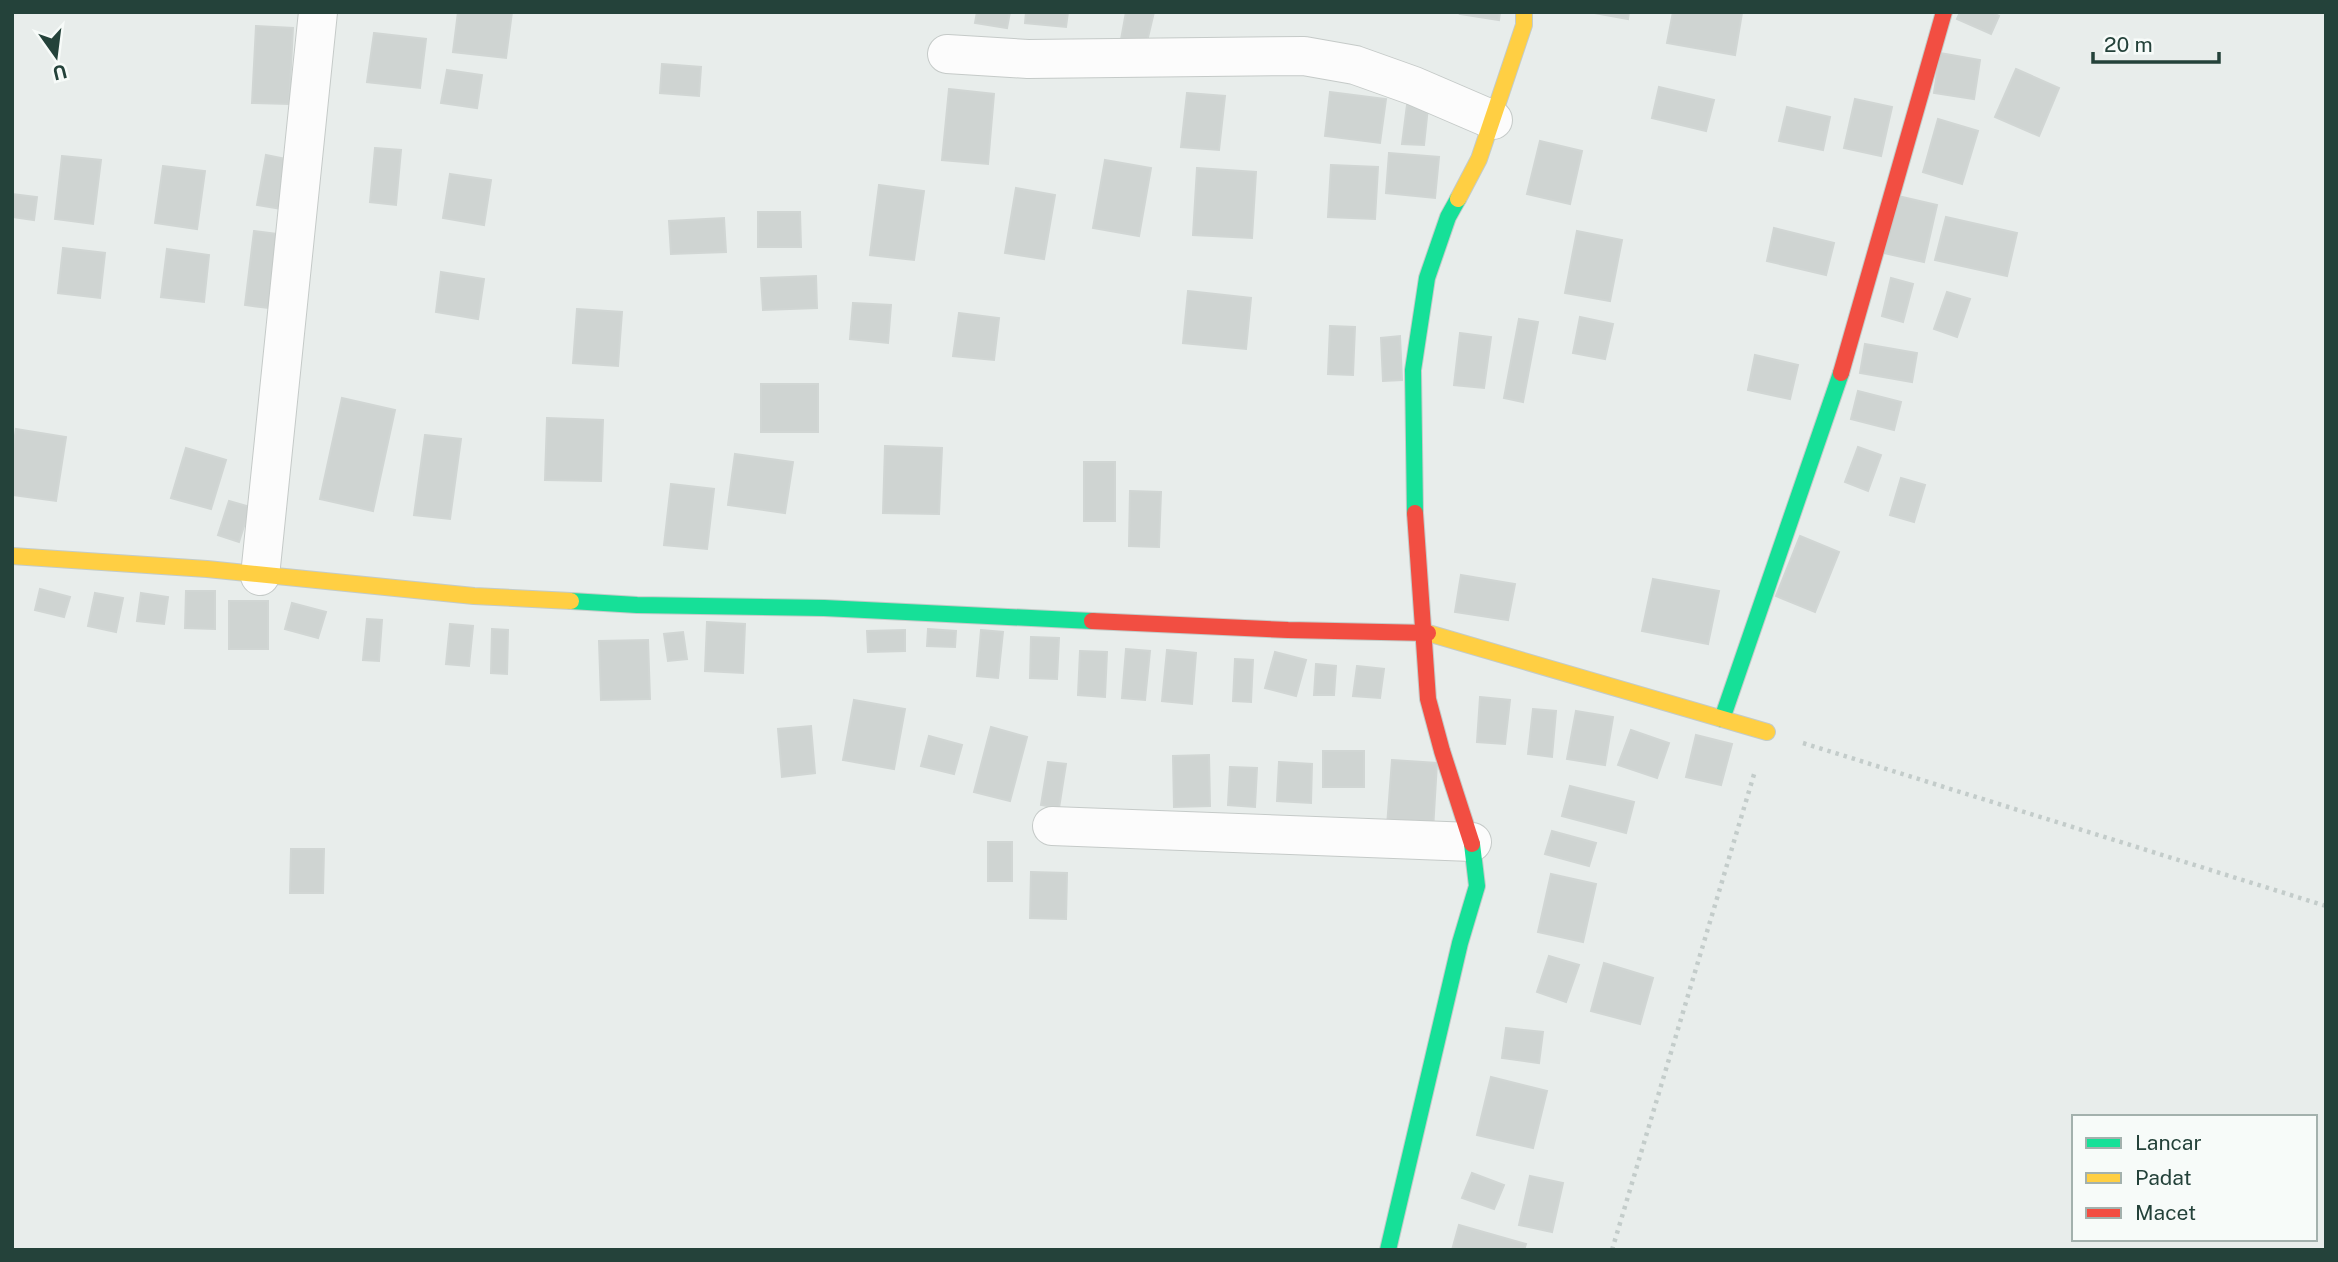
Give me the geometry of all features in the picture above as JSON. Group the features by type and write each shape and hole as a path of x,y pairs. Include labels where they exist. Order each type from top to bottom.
{"street":[{"path":"260,576 318,12"},
{"path":"1388,1250 1460,943 1477,886 1472,842 1441,751 1428,699 1416,543 1413,370 1430,267 1448,217 1479,159 1524,25 1524,12"},
{"path":"1722,719 1839,381 1944,12"},
{"path":"947,54 1028,59 1304,56 1355,65 1415,86 1493,120"},
{"path":"12,556 207,569 474,596 637,605 838,609 1288,630 1422,631 1767,732"},
{"path":"1052,826 1472,842"}],"path":[{"path":"1612,1250 1767,732 2326,906"}],"building":[{"path":"458,12 512,12 506,58 453,52"},
{"path":"977,12 1010,12 1007,28 975,23"},
{"path":"1026,12 1068,12 1066,27 1025,23"},
{"path":"1126,12 1154,12 1145,50 1120,45"},
{"path":"1500,12 1499,20 1460,14"},
{"path":"1589,12 1629,12 1628,19"},
{"path":"1673,12 1742,13 1735,55 1667,43"},
{"path":"1960,12 1991,12 1999,16 1991,34 1957,19"},
{"path":"256,26 293,28 289,104 252,103"},
{"path":"374,33 426,39 420,88 367,82"},
{"path":"1940,53 1980,60 1974,99 1934,93"},
{"path":"662,64 701,67 699,96 660,93"},
{"path":"2016,69 2059,88 2039,136 1995,117"},
{"path":"447,70 482,75 477,108 441,103"},
{"path":"1659,87 1714,100 1706,131 1652,118"},
{"path":"949,89 994,94 988,164 942,160"},
{"path":"1330,92 1386,99 1380,143 1325,136"},
{"path":"1187,93 1225,96 1219,150 1181,147"},
{"path":"1408,97 1429,98 1424,145 1402,144"},
{"path":"1855,99 1892,107 1881,156 1844,148"},
{"path":"1787,107 1830,117 1823,150 1779,141"},
{"path":"1938,119 1978,131 1962,184 1923,172"},
{"path":"1540,141 1582,151 1570,204 1527,194"},
{"path":"375,148 401,150 396,205 370,202"},
{"path":"1389,153 1439,157 1435,198 1386,193"},
{"path":"266,155 296,161 288,210 257,205"},
{"path":"62,156 101,160 93,224 55,219"},
{"path":"1105,160 1151,168 1139,236 1093,228"},
{"path":"1331,165 1378,167 1375,219 1328,217"},
{"path":"163,166 205,171 197,229 155,223"},
{"path":"1197,168 1256,172 1252,238 1193,235"},
{"path":"450,174 491,180 484,225 443,218"},
{"path":"879,185 924,191 914,260 870,255"},
{"path":"1016,188 1055,195 1044,259 1005,253"},
{"path":"12,194 37,197 34,220 12,217"},
{"path":"1898,196 1937,205 1924,262 1884,253"},
{"path":"758,212 800,212 801,247 758,247"},
{"path":"1946,217 2017,233 2007,276 1935,260"},
{"path":"724,218 726,252 671,254 669,221"},
{"path":"1774,228 1834,243 1826,275 1767,261"},
{"path":"254,231 286,235 277,309 245,305"},
{"path":"1577,231 1622,240 1610,301 1565,293"},
{"path":"63,248 105,253 100,298 58,293"},
{"path":"167,249 209,255 204,302 161,297"},
{"path":"441,272 484,279 478,319 436,312"},
{"path":"816,276 817,308 763,310 761,278"},
{"path":"1891,278 1913,284 1903,322 1882,316"},
{"path":"1188,291 1251,298 1246,349 1183,343"},
{"path":"1947,292 1970,299 1957,337 1934,329"},
{"path":"853,303 891,305 888,343 850,339"},
{"path":"577,309 622,312 618,366 573,363"},
{"path":"959,313 999,318 994,360 953,356"},
{"path":"1580,317 1613,324 1605,359 1573,353"},
{"path":"1519,319 1538,322 1523,402 1504,398"},
{"path":"1330,326 1355,327 1353,375 1328,374"},
{"path":"1460,333 1491,337 1484,388 1454,385"},
{"path":"1400,336 1402,380 1383,381 1381,338"},
{"path":"1865,344 1917,353 1912,382 1860,373"},
{"path":"1755,355 1798,365 1790,399 1748,390"},
{"path":"761,384 818,384 818,432 761,432"},
{"path":"1858,391 1901,402 1894,430 1851,419"},
{"path":"342,398 395,410 373,511 320,499"},
{"path":"547,418 603,420 601,481 545,480"},
{"path":"16,429 66,437 56,501 12,495 12,455"},
{"path":"425,435 461,439 450,519 414,515"},
{"path":"885,446 942,448 939,514 883,513"},
{"path":"1858,447 1881,455 1868,491 1845,482"},
{"path":"186,448 226,460 211,509 171,498"},
{"path":"735,454 793,462 785,513 728,505"},
{"path":"1084,462 1115,462 1115,521 1084,521"},
{"path":"1901,478 1925,485 1914,522 1890,515"},
{"path":"671,484 714,489 707,549 664,545"},
{"path":"1130,491 1161,492 1159,547 1129,546"},
{"path":"229,501 250,507 239,542 218,535"},
{"path":"1800,536 1839,552 1815,612 1776,596"},
{"path":"1461,575 1515,584 1508,620 1455,612"},
{"path":"1653,579 1719,591 1708,644 1642,631"},
{"path":"40,589 70,597 64,617 35,610"},
{"path":"186,591 215,591 215,629 185,628"},
{"path":"95,593 123,598 116,632 88,626"},
{"path":"141,593 168,597 164,624 137,621"},
{"path":"229,601 268,601 268,649 229,649"},
{"path":"292,603 326,612 318,638 285,629"},
{"path":"367,619 382,620 379,661 363,660"},
{"path":"707,622 745,624 743,673 705,671"},
{"path":"450,624 473,626 469,666 446,664"},
{"path":"492,629 508,630 507,674 491,673"},
{"path":"928,629 956,631 955,647 927,646"},
{"path":"905,630 905,651 868,652 867,631"},
{"path":"981,630 1003,632 998,678 977,676"},
{"path":"683,632 687,659 668,661 664,634"},
{"path":"1031,637 1059,638 1057,679 1030,678"},
{"path":"648,640 650,699 601,700 599,641"},
{"path":"1126,649 1150,651 1145,700 1122,698"},
{"path":"1167,650 1196,653 1192,704 1162,701"},
{"path":"1080,651 1107,652 1105,697 1078,695"},
{"path":"1275,652 1306,660 1296,696 1265,688"},
{"path":"1235,659 1253,660 1251,702 1233,701"},
{"path":"1316,664 1336,666 1334,695 1314,695"},
{"path":"1357,666 1384,669 1380,698 1353,696"},
{"path":"1480,697 1510,700 1505,744 1477,742"},
{"path":"854,700 905,709 894,769 843,760"},
{"path":"1533,709 1556,711 1552,757 1528,754"},
{"path":"1576,711 1613,717 1605,765 1567,759"},
{"path":"811,726 815,773 782,777 778,729"},
{"path":"991,727 1027,737 1010,801 974,792"},
{"path":"1631,730 1669,743 1657,778 1618,765"},
{"path":"1696,735 1732,744 1721,785 1686,777"},
{"path":"929,736 962,745 954,774 921,766"},
{"path":"1323,751 1364,751 1364,787 1323,787"},
{"path":"1209,755 1210,806 1174,807 1173,756"},
{"path":"1392,760 1437,763 1433,830 1387,826"},
{"path":"1048,762 1066,764 1059,808 1041,805"},
{"path":"1279,762 1312,764 1311,803 1277,801"},
{"path":"1230,767 1257,768 1255,807 1228,805"},
{"path":"1570,786 1634,802 1626,833 1562,816"},
{"path":"1552,831 1596,843 1589,866 1545,854"},
{"path":"988,842 1012,842 1012,881 988,881"},
{"path":"291,849 324,849 323,893 290,893"},
{"path":"1031,872 1067,873 1066,919 1030,918"},
{"path":"1551,874 1596,884 1583,942 1538,932"},
{"path":"1549,956 1579,965 1566,1002 1537,992"},
{"path":"1604,963 1653,978 1640,1024 1591,1011"},
{"path":"1506,1028 1543,1032 1539,1063 1502,1058"},
{"path":"1491,1077 1547,1091 1533,1148 1477,1135"},
{"path":"1472,1173 1504,1185 1494,1209 1462,1198"},
{"path":"1530,1176 1563,1183 1552,1232 1519,1225"},
{"path":"1459,1225 1526,1244 1524,1250 1452,1250"}],"traffic: fast":[{"path":"1415,513 1413,370 1427,278 1448,217 1458,199"},
{"path":"1722,719 1841,373"},
{"path":"571,601 637,605 824,608 1092,621"},
{"path":"1388,1250 1460,943 1477,886 1472,844"}],"traffic: slow":[{"path":"1458,199 1479,159 1524,25 1524,12"},
{"path":"12,556 207,569 474,596 571,601"},
{"path":"1428,633 1767,732"}],"traffic: jam":[{"path":"1841,373 1944,12"},
{"path":"1415,513 1428,699 1472,844"},
{"path":"1092,621 1428,633"}]}
